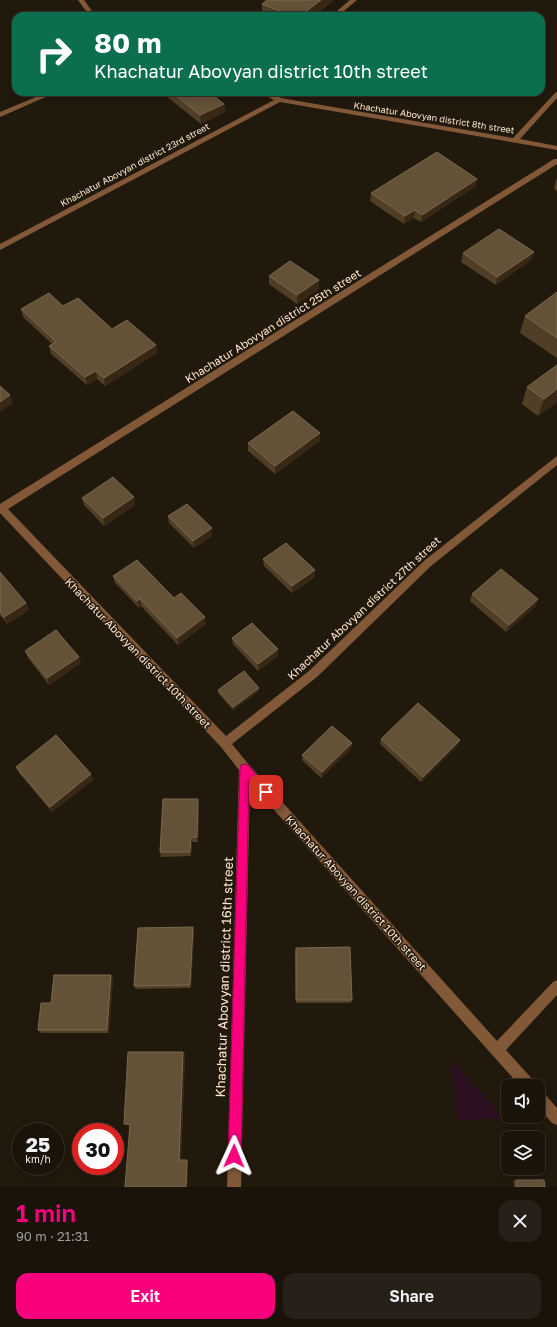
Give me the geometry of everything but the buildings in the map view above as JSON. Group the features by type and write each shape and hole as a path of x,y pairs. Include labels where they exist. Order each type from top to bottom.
{"street":[{"path":"339,12 354,0"},
{"path":"84,1 90,12"},
{"path":"515,140 557,94"},
{"path":"0,115 45,96"},
{"name":"Khachatur Abovyan district 8th street","path":"271,96 279,100 557,148"},
{"name":"Khachatur Abovyan district 23rd street","path":"0,247 279,100"},
{"name":"Khachatur Abovyan district 25th street","path":"0,508 557,162"},
{"name":"Khachatur Abovyan district 27th street","path":"225,743 313,674 428,563 557,460"},
{"name":"Khachatur Abovyan district 10th street","path":"0,508 225,743 245,769 523,1079"},
{"name":"Khachatur Abovyan district 16th street","path":"234,1187 245,769"},
{"path":"497,1050 557,986"},
{"path":"545,1104 557,1118"}],"shaded area":[{"path":"451,1060 501,1115 501,1118 458,1121"}],"route":[{"path":"234,1156 245,769 266,792"}]}
